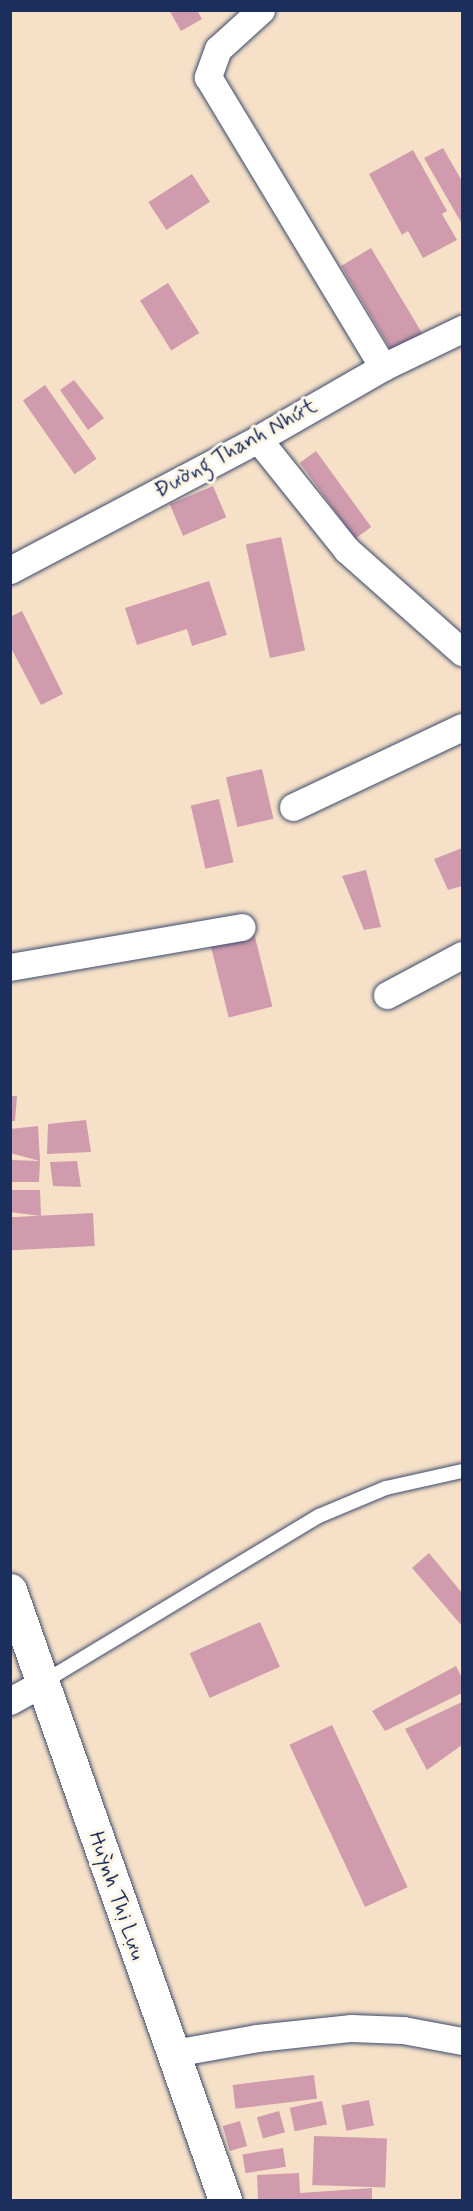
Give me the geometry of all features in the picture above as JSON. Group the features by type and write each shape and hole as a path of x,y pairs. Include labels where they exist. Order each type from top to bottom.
{"street":[{"path":"261,10 218,49 208,77 383,367"},
{"name":"Đường Thanh Nhứt","path":"10,570 258,439 383,367 462,329"},
{"path":"258,439 347,550 462,652"},
{"path":"293,807 462,727"},
{"path":"10,967 242,927"},
{"path":"387,995 462,955"},
{"name":"Huỳnh Thị Lựu","path":"10,1590 225,2200"},
{"path":"10,1701 42,1683"},
{"path":"174,2053 256,2038 351,2028 403,2030 462,2041"}],"lane":[{"path":"42,1683 319,1516 386,1488 462,1471"}],"building":[{"path":"169,10 197,10 202,19 181,31"},
{"path":"443,148 462,181 462,224 424,158"},
{"path":"413,150 447,211 442,214 457,240 423,258 408,231 402,235 369,174"},
{"path":"192,174 210,202 166,230 148,202"},
{"path":"371,248 424,335 394,353 341,266"},
{"path":"168,283 199,333 171,351 140,300"},
{"path":"74,380 104,418 88,430 60,390"},
{"path":"45,385 97,459 75,474 23,400"},
{"path":"316,451 371,527 355,539 300,463"},
{"path":"213,486 226,517 183,536 170,504"},
{"path":"281,537 305,650 270,658 246,544"},
{"path":"209,581 227,635 192,646 187,629 137,645 125,608"},
{"path":"22,611 63,694 41,705 10,646 10,617"},
{"path":"262,769 273,819 237,827 226,777"},
{"path":"219,799 234,862 205,869 191,806"},
{"path":"462,848 462,886 448,890 434,859"},
{"path":"366,870 381,927 364,930 342,876"},
{"path":"253,929 272,1007 229,1018 209,940"},
{"path":"10,1096 17,1096 15,1121 10,1121"},
{"path":"86,1120 91,1152 47,1154 48,1124"},
{"path":"38,1126 40,1161 10,1153 10,1129"},
{"path":"10,1160 40,1161 39,1182 10,1182"},
{"path":"77,1161 81,1187 53,1186 50,1162"},
{"path":"10,1190 40,1190 41,1216 10,1212"},
{"path":"93,1213 95,1246 12,1250 10,1217"},
{"path":"429,1553 462,1593 462,1626 412,1568"},
{"path":"260,1622 280,1667 210,1698 190,1653"},
{"path":"456,1666 462,1678 462,1693 385,1731 372,1711"},
{"path":"462,1702 462,1745 427,1770 405,1729"},
{"path":"332,1725 408,1887 365,1907 289,1745"},
{"path":"314,2075 317,2099 236,2109 233,2085"},
{"path":"369,2100 374,2126 346,2131 342,2105"},
{"path":"322,2101 327,2124 295,2131 290,2108"},
{"path":"279,2111 285,2132 263,2138 257,2117"},
{"path":"240,2121 247,2146 230,2151 223,2126"},
{"path":"314,2136 387,2139 385,2188 312,2185"},
{"path":"283,2148 286,2167 245,2173 243,2154"},
{"path":"299,2173 300,2193 372,2188 372,2200 258,2200 257,2175"}]}
